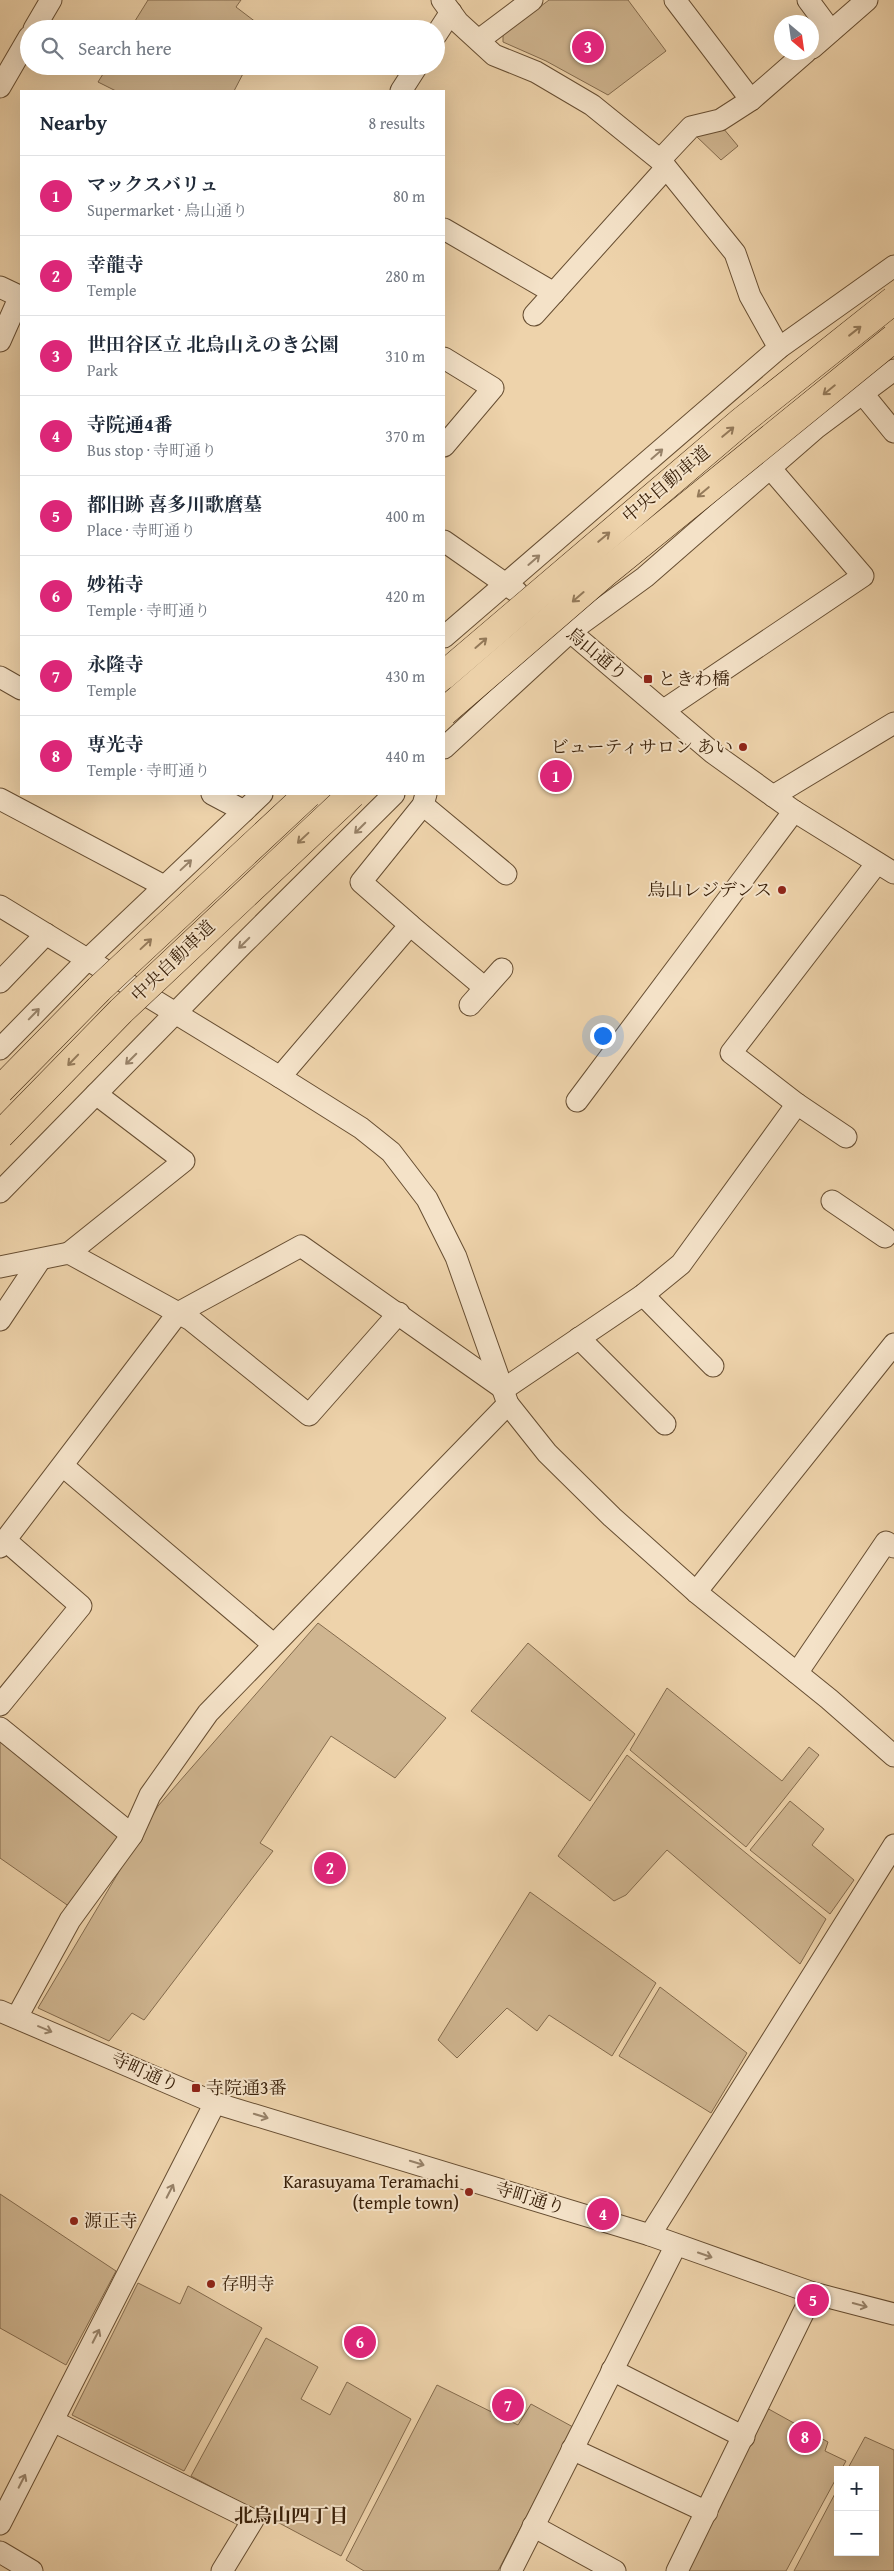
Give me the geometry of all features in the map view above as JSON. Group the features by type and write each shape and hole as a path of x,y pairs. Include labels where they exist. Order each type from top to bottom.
{"highway":[{"name":"中央自動車道","path":"445,673 742,421 894,300"},
{"name":"中央自動車道","path":"445,711 628,554 894,338"},
{"name":"中央自動車道","path":"0,1090 99,989 307,795"},
{"name":"中央自動車道","path":"0,1135 121,1011 351,795"}],"street":[{"path":"39,20 51,0"},
{"path":"479,40 532,0"},
{"path":"675,0 751,100"},
{"path":"808,0 831,31"},
{"path":"819,42 867,0"},
{"path":"446,6 458,22 494,55 536,72 592,105 663,164 736,253 750,296 779,348"},
{"path":"441,20 446,6"},
{"path":"0,87 20,53"},
{"path":"534,315 663,164 691,127 720,120 751,100 797,60"},
{"path":"402,90 411,75"},
{"path":"445,230 554,293"},
{"path":"445,636 779,348 894,266"},
{"path":"0,287 20,297 0,341"},
{"path":"445,359 492,388 445,445"},
{"path":"445,747 571,630 645,577 816,428 894,370"},
{"path":"863,394 894,432"},
{"path":"664,710 863,576 771,469"},
{"name":"烏山通り","path":"445,542 571,630 713,753 794,811 890,870"},
{"path":"773,796 894,723"},
{"path":"214,795 244,811"},
{"path":"0,1049 88,959 261,795"},
{"path":"0,1192 393,795"},
{"path":"0,799 164,886"},
{"path":"485,988 361,882 425,799 506,874"},
{"path":"578,1101 794,811"},
{"path":"846,1137 797,1104 731,1053 890,870"},
{"path":"0,906 177,1012 360,1128 391,1152 427,1199 456,1257 506,1397 547,1454 612,1517 696,1592 797,1673 894,1756"},
{"path":"280,1077 410,925"},
{"path":"0,982 46,934"},
{"path":"470,1005 502,969"},
{"path":"0,1267 69,1253 184,1161 96,1094"},
{"path":"9,2014 70,1920 132,1835 150,1796 208,1713 506,1397 578,1338 643,1295 681,1264 797,1104"},
{"path":"832,1201 891,1234"},
{"path":"0,1705 81,1606 3,1544 178,1313 301,1246 399,1313 506,1397"},
{"path":"69,1253 191,1320 310,1415 399,1313"},
{"path":"0,1320 40,1260"},
{"path":"643,1295 713,1366"},
{"path":"578,1338 665,1424"},
{"path":"696,1592 894,1344"},
{"path":"63,1466 273,1644"},
{"path":"797,1673 886,1542 894,1547"},
{"path":"0,1728 132,1835"},
{"path":"650,2235 894,1845"},
{"name":"寺町通り","path":"9,2014 215,2103 650,2235 813,2292 894,2314"},
{"path":"0,2524 215,2103"},
{"path":"511,2571 676,2245"},
{"path":"677,2571 744,2437 813,2292"},
{"path":"612,2370 744,2437"},
{"path":"53,2421 253,2520 222,2571"},
{"path":"572,2449 707,2512"},
{"path":"533,2526 615,2571"},
{"path":"0,2552 32,2571"}],"shaded area":[{"path":"148,0 241,0 236,7 253,20 136,20"},
{"path":"549,0 628,0 666,51 608,95 546,61 503,42 503,35"},
{"path":"102,75 242,75 235,90 114,90 98,82"},
{"path":"723,128 738,146 721,160 696,136"},
{"path":"318,1623 446,1718 395,1778 331,1736 260,1843 273,1851 144,2020 132,2013 109,2041 38,2008 158,1806"},
{"path":"528,1643 635,1734 590,1801 471,1711"},
{"path":"667,1688 782,1781 809,1747 819,1755 746,1847 630,1750"},
{"path":"0,1740 121,1838 70,1907 0,1858"},
{"path":"627,1755 826,1919 800,1964 667,1850 626,1895 614,1901 558,1856"},
{"path":"790,1801 824,1829 812,1845 854,1880 830,1914 750,1850"},
{"path":"530,1892 656,1983 612,2056 549,2015 537,2031 507,2008 457,2058 438,2040"},
{"path":"660,1987 747,2053 711,2113 619,2056"},
{"path":"0,2194 116,2271 66,2365 0,2328"},
{"path":"138,2283 180,2304 188,2286 262,2328 184,2471 72,2415"},
{"path":"266,2338 318,2367 301,2399 330,2415 347,2382 411,2419 341,2556 191,2476"},
{"path":"437,2385 518,2425 531,2404 573,2427 498,2571 364,2571 346,2560"},
{"path":"765,2407 828,2442 825,2451 846,2461 843,2466 834,2466 834,2482 786,2571 683,2571"},
{"path":"865,2437 894,2450 894,2571 794,2571 834,2496 834,2556 879,2556 879,2466 849,2466"}],"place":[{"name":"世田谷区立 北烏山えのき公園","path":"588,47"},
{"name":"ときわ橋","path":"648,679"},
{"name":"ビューティサロン あい","path":"743,747"},
{"name":"マックスバリュ","path":"556,776"},
{"name":"烏山レジデンス","path":"782,890"},
{"name":"幸龍寺","path":"330,1868"},
{"name":"寺院通3番","path":"196,2088"},
{"name":"Karasuyama Teramachi (temple town)","path":"469,2192"},
{"name":"寺院通4番","path":"603,2214"},
{"name":"源正寺","path":"74,2221"},
{"name":"存明寺","path":"211,2284"},
{"name":"都旧跡 喜多川歌麿墓","path":"813,2300"},
{"name":"妙祐寺","path":"360,2342"},
{"name":"永隆寺","path":"508,2405"},
{"name":"専光寺","path":"805,2437"}],"district":[{"name":"北烏山四丁目","path":"291,2515"}]}
